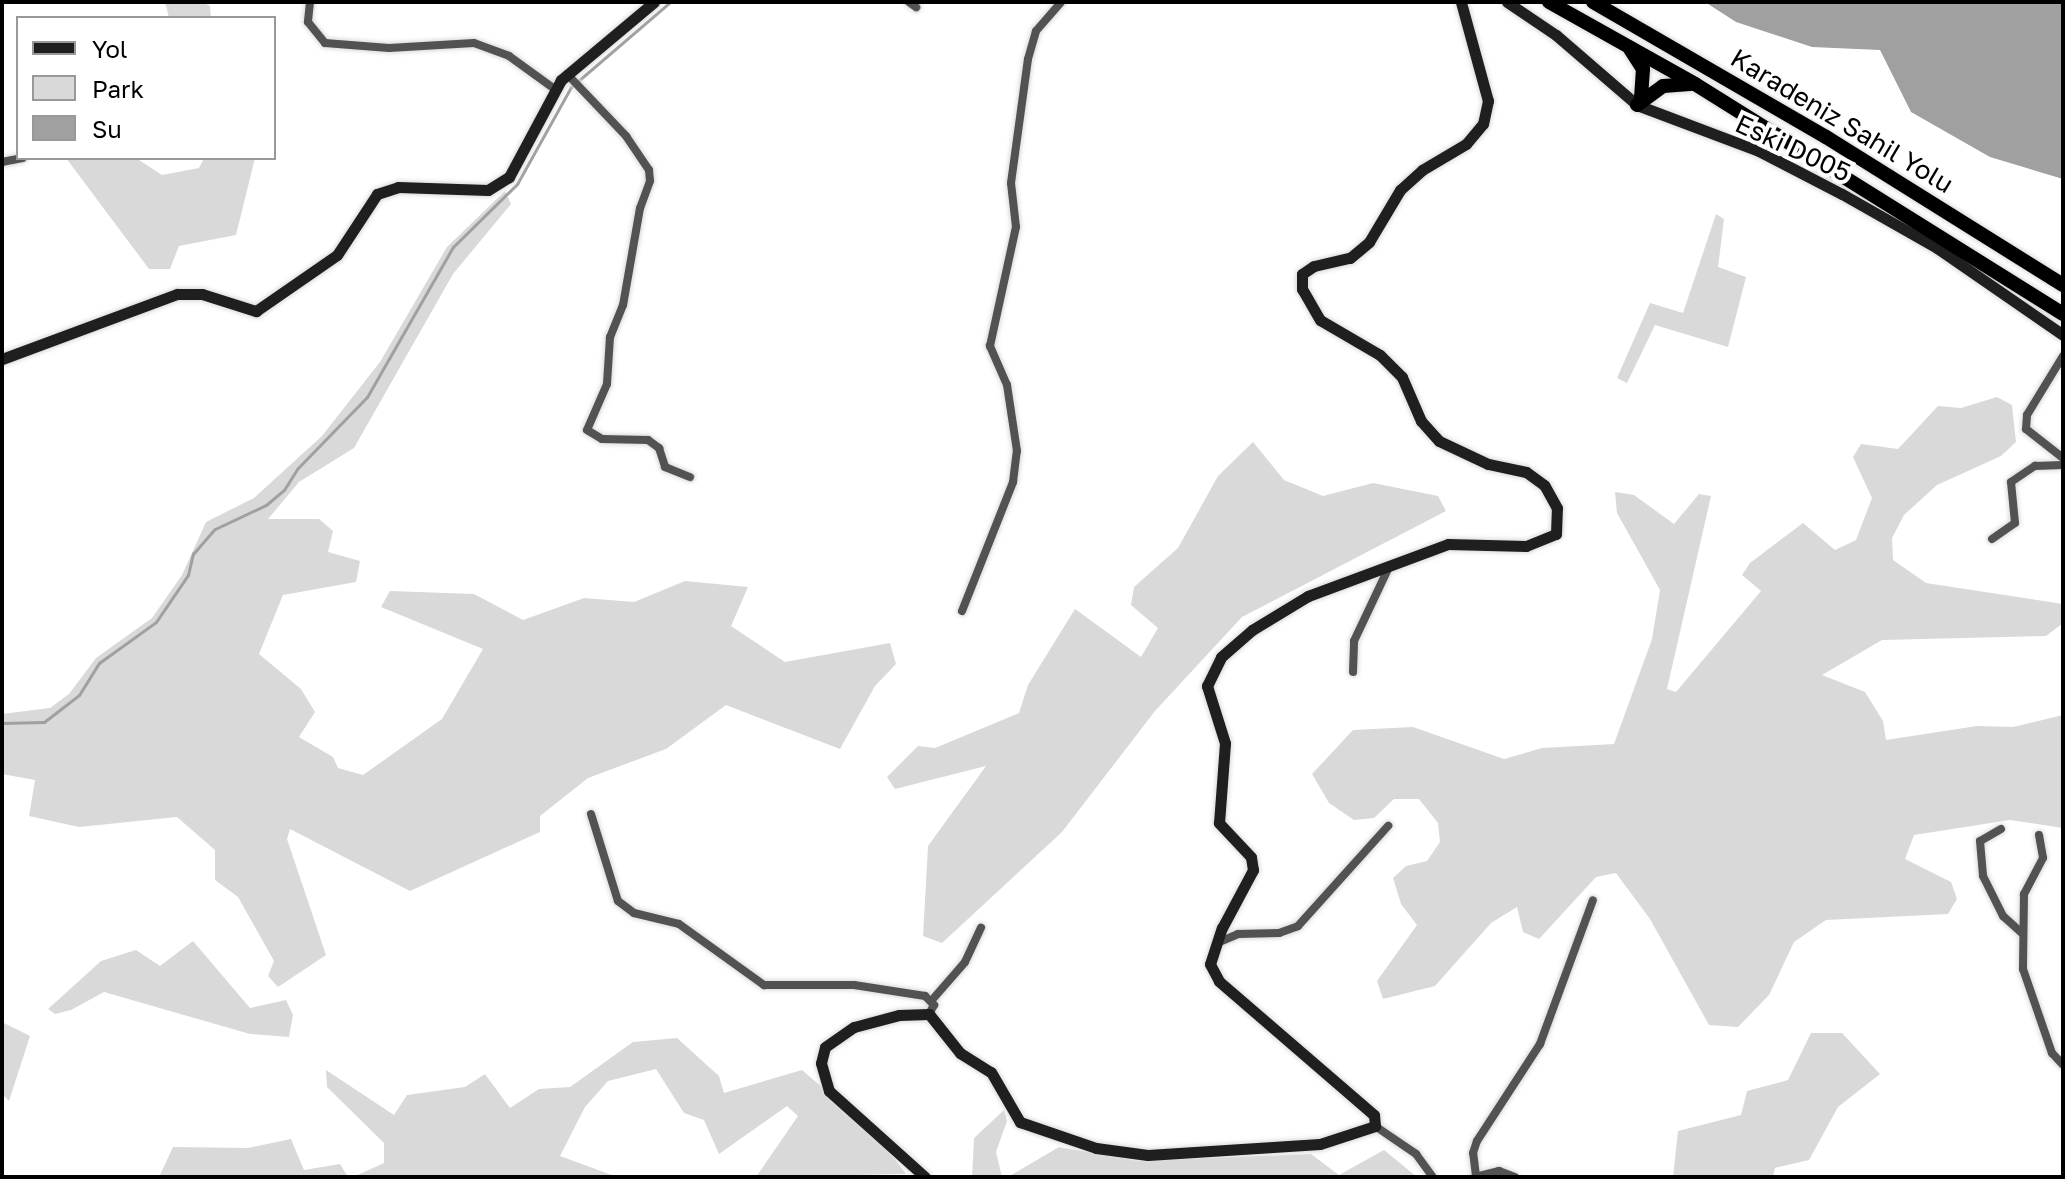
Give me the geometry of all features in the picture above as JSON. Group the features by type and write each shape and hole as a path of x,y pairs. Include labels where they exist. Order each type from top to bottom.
{"highway":[{"name":"Karadeniz Sahil Yolu","path":"1549,2 1695,84 2063,314"},
{"name":"Karadeniz Sahil Yolu","path":"1593,2 1826,137 2063,285"},
{"path":"1626,44 1643,69 1639,103"},
{"path":"1639,103 1663,86 1695,84"}],"street":[{"path":"310,2 308,22 325,43 389,48 474,43 509,56 556,90"},
{"path":"2,359 177,294 202,294 256,311 337,255 377,194 398,187 488,190 509,177 567,74 654,2"},
{"path":"962,611 1013,482 1017,451 1007,385 990,346 1016,227 1011,183 1028,59 1036,31 1061,2"},
{"path":"1375,1126 1374,1115 1219,981 1210,964 1253,870 1251,857 1219,823 1225,743 1207,686 1221,657 1252,630 1308,596 1448,544 1526,546 1556,534 1557,508 1544,485 1526,472 1488,464 1439,441 1421,421 1402,377 1380,355 1320,320 1302,289 1302,274 1314,266 1350,258 1369,242 1400,190 1422,170 1466,144 1483,124 1488,101 1461,2"},
{"name":"Eski D005","path":"1507,2 1556,35 1639,103 1759,151 1842,194 1937,248 2063,335"},
{"path":"567,74 626,136 649,170 650,181 640,208 623,305 610,337 607,384 587,430 602,439 648,440 659,448 665,467 690,477"},
{"path":"2063,356 2027,415 2026,429 2063,458"},
{"path":"1992,539 2015,523 2011,482 2035,466 2063,465"},
{"path":"1353,672 1354,641 1362,616 1390,564"},
{"path":"591,814 618,901 634,913 679,924 764,985 854,985 932,1000"},
{"path":"1217,943 1238,934 1279,933 1298,926 1388,826"},
{"path":"2001,829 1980,841 1983,876 2003,916 2022,933"},
{"path":"2039,835 2043,858 2024,894 2022,933 2027,990 2052,1053 2063,1065"},
{"path":"1515,1177 1499,1171 1476,1177 1473,1153 1477,1141 1540,1044 1593,900"},
{"path":"929,1014 932,1000 965,962 981,927"},
{"path":"929,1014 960,1053 991,1072 1020,1122 1096,1148 1148,1155 1320,1144 1375,1126"},
{"path":"925,1177 829,1091 821,1063 825,1047 854,1027 899,1015 929,1014"},
{"path":"1375,1126 1416,1154 1433,1177"}],"green space":[{"path":"165,2 202,2 210,6 211,16 168,16"},
{"path":"67,160 139,160 162,175 199,168 203,160 255,160 236,235 179,246 170,269 149,269"},
{"path":"505,191 511,204 453,274 354,448 299,482 268,519 319,519 333,531 328,552 360,561 356,582 283,595 259,654 301,689 315,712 299,737 333,757 338,768 363,775 442,719 483,649 381,607 390,591 474,594 523,620 584,598 634,602 685,581 748,587 731,626 785,662 890,643 896,664 875,686 840,749 726,705 666,749 588,778 540,816 540,832 410,891 290,829 287,839 326,955 278,987 268,976 274,961 238,897 215,880 215,850 177,817 79,827 29,816 35,780 2,774 2,714 50,708 69,694 96,658 152,618 182,575 206,522 254,498 322,436 380,362 447,247"},
{"path":"1716,214 1724,219 1718,267 1746,277 1728,347 1655,325 1627,383 1617,378 1650,303 1683,313"},
{"path":"1997,397 2012,405 2016,442 2001,456 1937,485 1904,515 1892,538 1893,560 1926,583 2063,604 2063,623 2046,636 1882,640 1822,675 1865,692 1883,721 1886,740 1977,726 2013,727 2063,715 2063,828 2010,820 1914,835 1905,859 1951,882 1957,899 1948,914 1826,920 1794,942 1769,995 1738,1027 1709,1025 1650,919 1616,873 1596,877 1539,939 1523,932 1517,907 1491,923 1435,986 1383,999 1377,981 1417,925 1401,904 1393,878 1406,866 1427,861 1440,842 1438,823 1419,799 1394,799 1374,818 1354,820 1329,803 1312,774 1353,730 1413,727 1504,759 1542,748 1614,744 1652,639 1660,590 1617,513 1615,492 1634,495 1674,524 1699,494 1711,496 1667,689 1676,692 1761,591 1742,575 1750,563 1803,523 1835,550 1856,540 1872,498 1853,457 1861,444 1898,449 1938,406 1961,408"},
{"path":"1253,442 1284,480 1323,496 1373,483 1438,496 1446,511 1242,617 1155,711 1062,832 942,943 923,936 928,846 986,766 895,789 887,777 918,746 935,748 1019,713 1028,685 1075,609 1141,657 1158,628 1131,605 1134,587 1178,548 1218,476"},
{"path":"193,941 250,1008 286,1000 293,1015 289,1037 250,1034 104,992 71,1010 55,1014 48,1009 101,961 136,950 160,966"},
{"path":"2,1022 30,1036 9,1101 2,1094"},
{"path":"1811,1033 1842,1033 1880,1074 1838,1107 1809,1160 1775,1168 1773,1177 1673,1177 1678,1131 1741,1115 1747,1091 1788,1080"},
{"path":"677,1038 719,1076 724,1093 802,1070 874,1132 906,1174 756,1177 798,1116 787,1106 719,1154 704,1120 684,1113 656,1069 608,1081 585,1107 560,1156 617,1177 353,1177 384,1163 384,1143 327,1087 326,1070 394,1115 407,1095 465,1087 485,1074 510,1108 539,1089 570,1087 633,1042"},
{"path":"1004,1110 1007,1121 996,1152 1002,1177 972,1177 974,1138"},
{"path":"291,1139 304,1170 340,1164 348,1177 159,1177 173,1147 248,1148"},
{"path":"1059,1147 1137,1161 1311,1154 1339,1175 1384,1150 1417,1177 1008,1177"}],"water":[{"path":"1705,2 2063,2 2063,179 1990,157 1911,112 1880,50 1812,47 1736,22"}],"waterway":[{"path":"2,723 44,722 79,695 99,663 156,622 188,575 193,554 215,529 266,505 284,490 297,469 367,397 453,247 517,184 571,87 670,2"}]}
